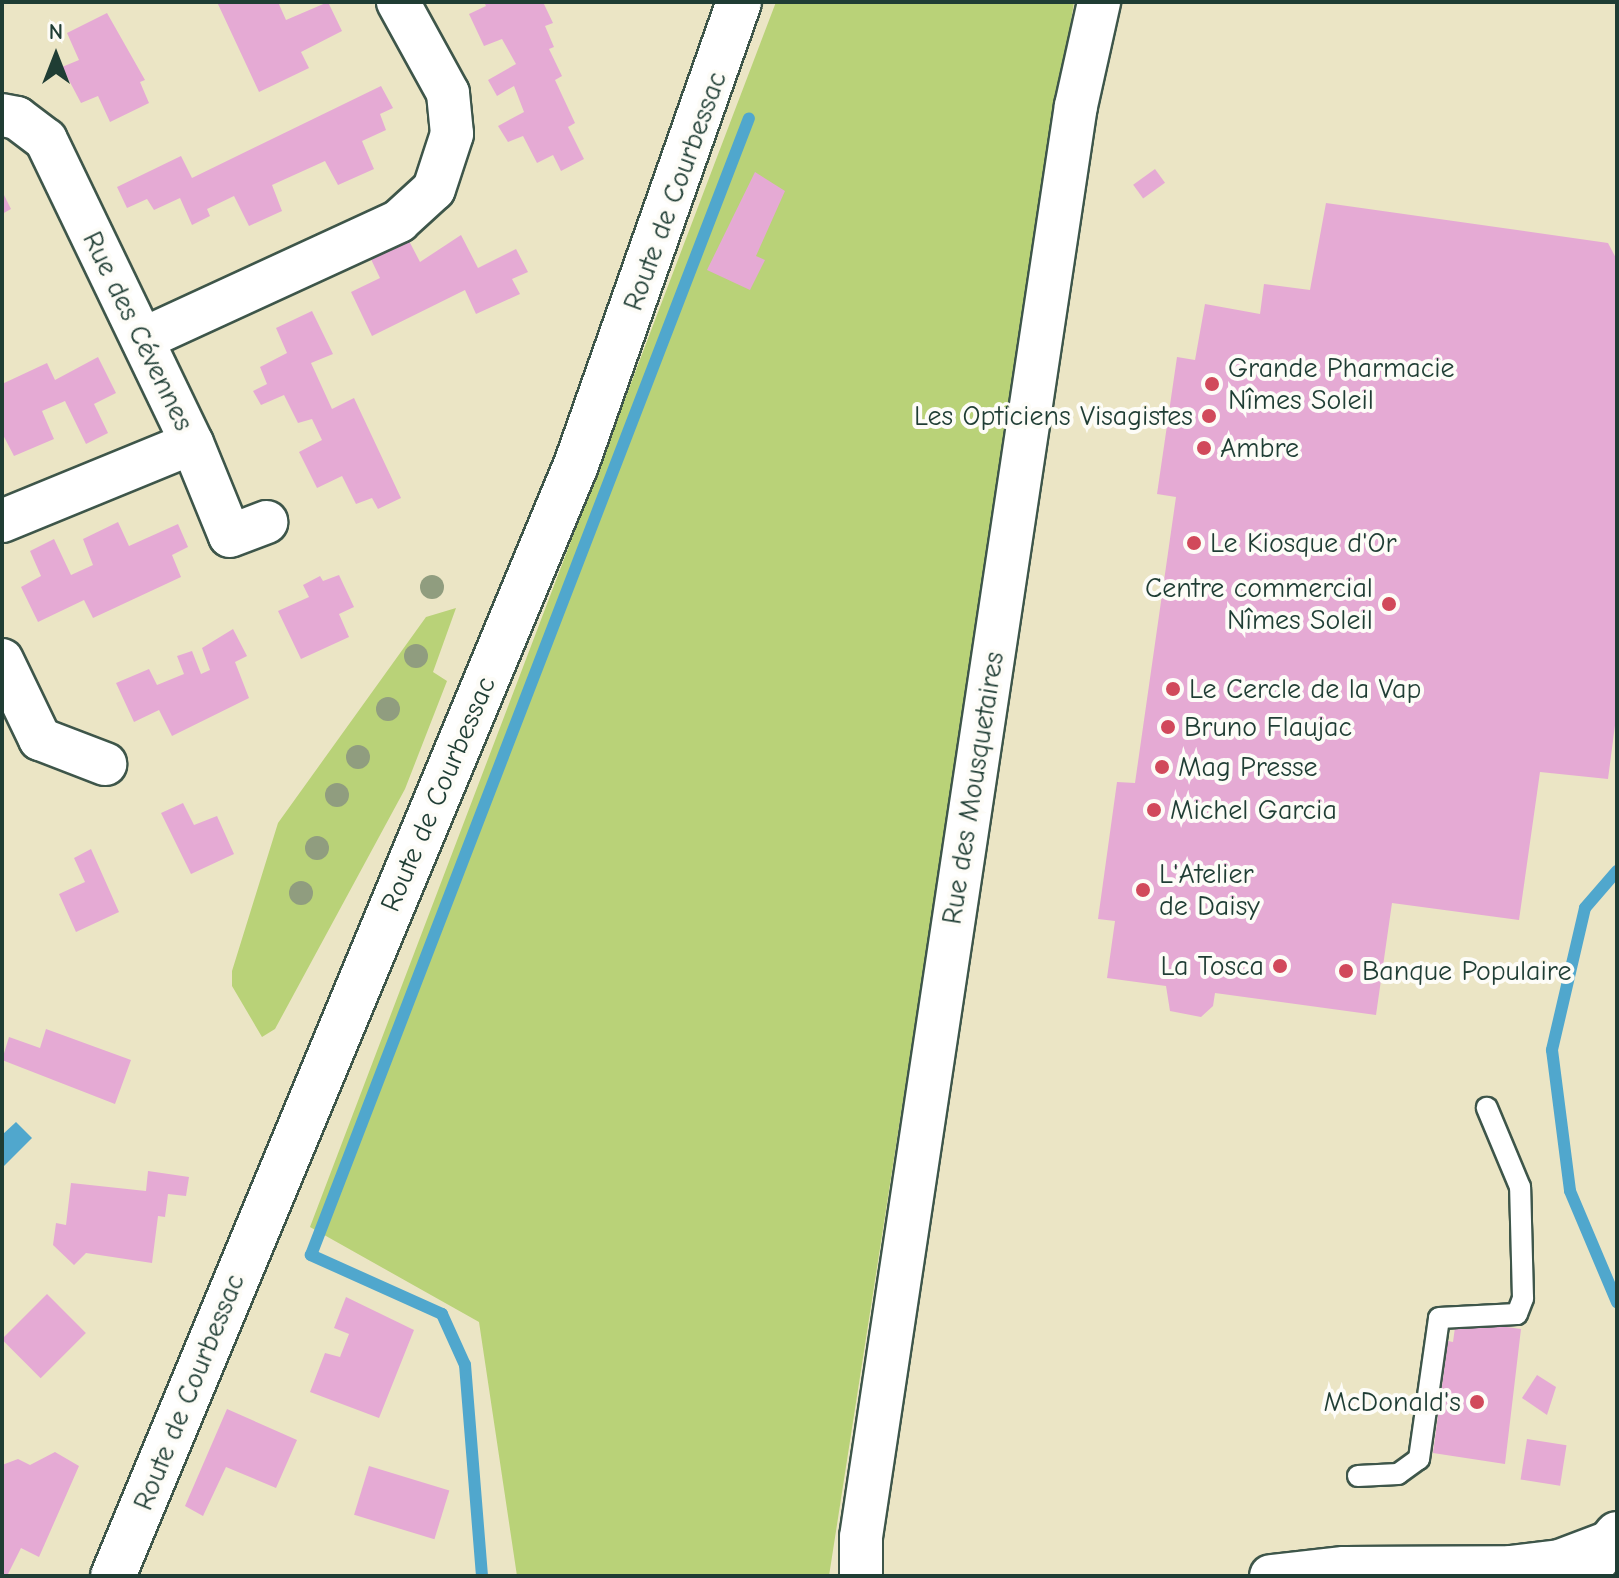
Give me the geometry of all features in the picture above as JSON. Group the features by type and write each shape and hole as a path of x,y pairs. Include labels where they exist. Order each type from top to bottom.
{"street":[{"path":"143,339 399,221 434,189 452,134 448,93 398,2"},
{"name":"Route de Courbessac","path":"113,1576 576,465 739,2"},
{"name":"Rue des Mousquetaires","path":"861,1576 861,1537 1067,169 1099,2"},
{"name":"Rue des Cévennes","path":"2,115 17,118 46,140 192,443 230,536 266,522"},
{"path":"2,521 192,443"},
{"path":"2,660 40,739 105,764"},
{"path":"1287,1575 1510,1567 1560,1561 1614,1538"},
{"path":"1583,1576 1614,1538"}],"lane":[{"path":"1358,1476 1398,1474 1419,1459 1439,1318 1517,1314 1523,1298 1520,1187 1487,1108"}],"green space":[{"path":"776,2 1074,2 829,1576 517,1576 479,1322 310,1227"},
{"path":"456,608 433,672 447,681 405,789 275,1029 262,1037 232,986 232,971 278,823 426,617"}],"water":[{"path":"16,1122 32,1138 2,1168 2,1135"}],"building":[{"path":"217,2 278,2 286,20 328,2 342,31 301,52 309,68 259,92"},
{"path":"484,2 543,2 553,23 545,26 554,47 549,49 562,76 555,80 575,123 568,127 584,159 561,171 553,155 537,163 523,136 508,142 498,126 524,112 514,86 497,96 488,80 516,64 502,39 484,46 469,14 486,6"},
{"path":"107,13 145,80 140,82 149,103 110,122 98,96 81,103 62,67 79,60 67,33"},
{"path":"381,86 393,108 380,114 386,130 362,141 374,169 338,185 325,161 272,185 282,211 249,226 234,196 207,209 210,216 192,225 180,198 154,210 147,199 127,208 117,187 181,156 192,178"},
{"path":"1155,169 1165,183 1143,199 1133,185"},
{"path":"755,172 785,191 756,256 765,260 750,290 707,270"},
{"path":"2,191 11,209 2,214"},
{"name":"Centre commercial Nîmes Soleil","path":"1326,203 1608,243 1617,260 1617,710 1608,779 1540,772 1519,920 1392,903 1376,1015 1215,993 1213,1006 1201,1017 1170,1011 1166,986 1107,978 1115,921 1098,919 1117,782 1135,783 1176,497 1157,494 1177,357 1195,360 1205,304 1260,314 1264,284 1310,290"},
{"path":"406,235 420,262 461,235 478,268 516,249 528,272 512,279 520,294 476,314 465,290 372,336 351,292 380,278 368,253"},
{"path":"312,311 333,354 311,363 332,409 354,398 401,498 378,509 372,498 356,504 342,476 317,488 299,452 322,440 312,419 298,423 284,395 261,405 253,391 267,384 260,367 287,353 276,328"},
{"path":"98,357 116,393 94,404 108,433 86,444 65,401 42,411 54,439 14,456 2,433 2,384 47,363 55,380"},
{"path":"118,522 129,546 178,524 188,547 172,555 181,577 93,618 84,600 38,622 21,587 41,576 30,551 54,539 71,575 93,565 83,539"},
{"path":"339,575 354,607 339,614 349,637 301,659 278,611 309,597 303,585 320,576 323,581"},
{"path":"233,629 247,656 235,662 249,698 172,736 159,710 134,722 116,683 149,669 157,685 184,674 177,656 192,651 201,674 210,670 202,648"},
{"path":"183,803 194,825 217,816 234,854 191,874 161,813"},
{"path":"91,849 119,912 76,932 59,894 85,882 74,858"},
{"path":"46,1029 131,1060 115,1104 2,1060 9,1037 40,1048"},
{"path":"148,1171 189,1177 186,1196 168,1194 165,1217 158,1216 152,1263 86,1253 74,1265 53,1245 56,1223 66,1225 71,1183 146,1191"},
{"path":"47,1294 86,1333 41,1378 2,1339"},
{"path":"346,1297 414,1330 379,1418 310,1392 325,1353 340,1357 349,1334 334,1328"},
{"name":"McDonald's","path":"1456,1320 1521,1329 1505,1464 1433,1453 1448,1341 1453,1342"},
{"path":"1537,1375 1556,1387 1547,1415 1522,1398"},
{"path":"227,1409 297,1440 276,1488 226,1467 203,1516 185,1506"},
{"path":"1527,1439 1567,1445 1560,1486 1521,1479"},
{"path":"55,1452 79,1466 39,1557 21,1548 7,1576 2,1576 2,1465 18,1459 30,1465"},
{"path":"369,1466 449,1491 434,1539 354,1515"}],"waterway":[{"path":"482,1576 465,1365 442,1314 311,1255 749,118"},
{"path":"1617,871 1585,908 1552,1050 1570,1191 1617,1302"}],"place":[{"name":"Grande Pharmacie Nîmes Soleil","path":"1212,384"},
{"name":"Les Opticiens Visagistes","path":"1209,416"},
{"name":"Ambre","path":"1204,448"},
{"name":"Le Kiosque d'Or","path":"1194,543"},
{"name":"Centre commercial Nîmes Soleil","path":"1389,604"},
{"name":"Le Cercle de la Vap","path":"1173,689"},
{"name":"Bruno Flaujac","path":"1168,727"},
{"name":"Mag Presse","path":"1162,767"},
{"name":"Michel Garcia","path":"1154,810"},
{"name":"L'Atelier de Daisy","path":"1143,890"},
{"name":"La Tosca","path":"1280,966"},
{"name":"Banque Populaire","path":"1346,971"},
{"name":"McDonald's","path":"1477,1402"}]}
